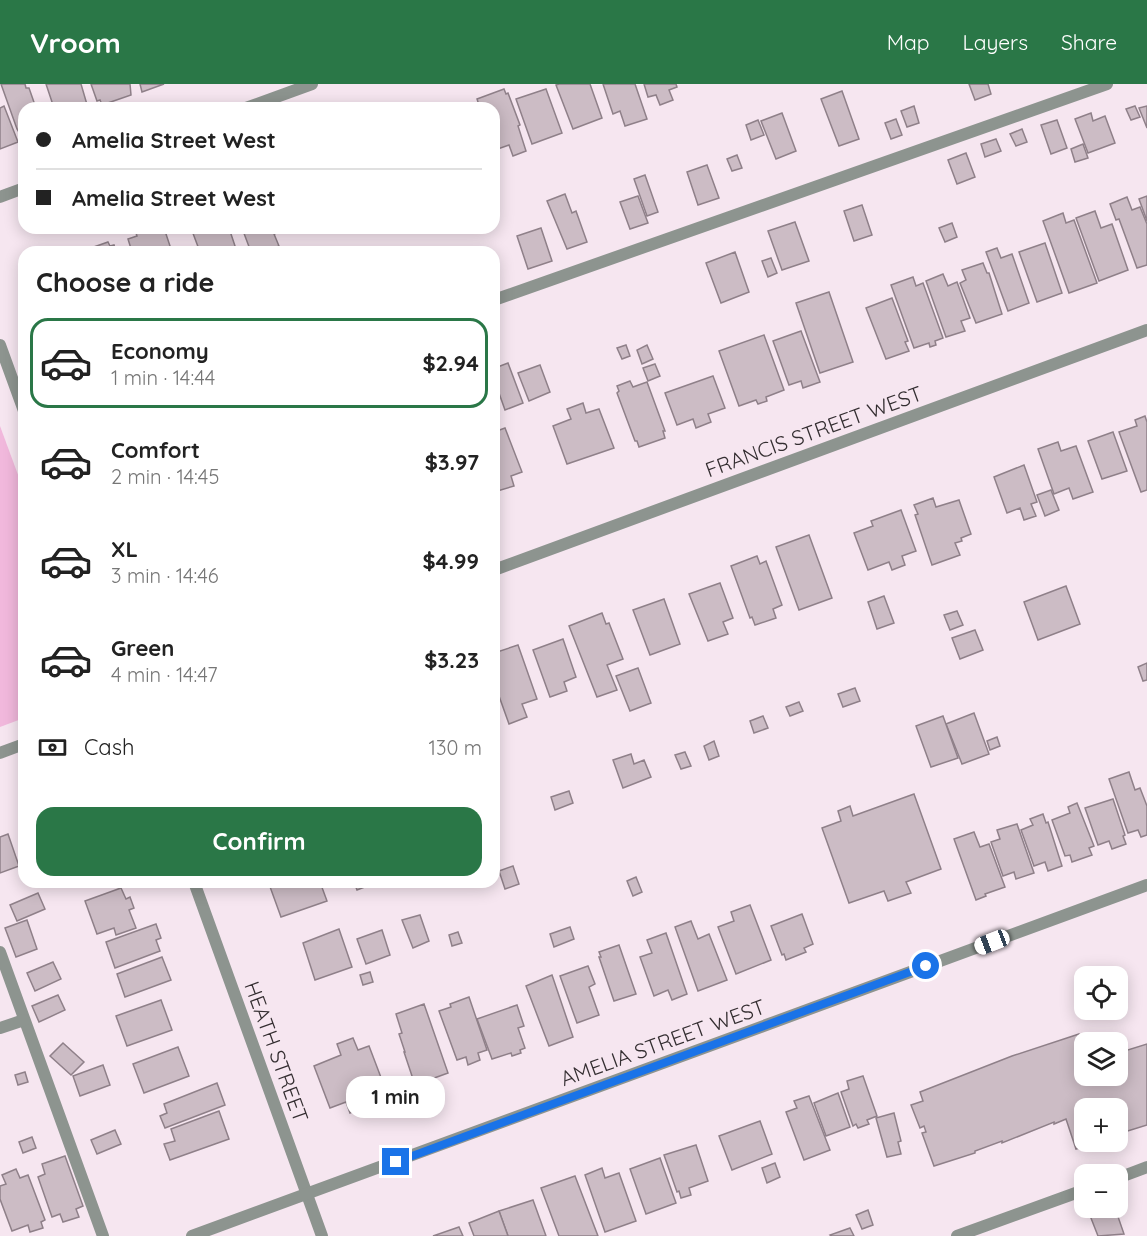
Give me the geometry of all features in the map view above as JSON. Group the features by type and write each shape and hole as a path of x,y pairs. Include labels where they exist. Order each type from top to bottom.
{"street":[{"path":"262,102 312,84"},
{"path":"500,298 1107,84"},
{"path":"0,197 18,191"},
{"name":"FRANCIS STREET WEST","path":"500,568 1147,330"},
{"path":"0,345 18,394"},
{"path":"0,753 18,746"},
{"name":"AMELIA STREET WEST","path":"192,1236 1147,885"},
{"name":"HEATH STREET","path":"196,888 322,1236"},
{"path":"0,952 103,1236"},
{"path":"0,1028 24,1020"},
{"path":"1128,1174 1147,1167"},
{"path":"957,1236 1074,1194"}],"shaded area":[{"path":"0,426 18,475 18,720 0,727"}],"building":[{"path":"1,84 25,84 26,88 29,88 34,102 18,102 18,131"},
{"path":"46,84 81,84 86,102 52,102"},
{"path":"91,84 130,84 131,95 111,102 97,101"},
{"path":"140,84 164,84 142,92"},
{"path":"590,84 602,118 573,129 556,85"},
{"path":"603,84 635,84 647,119 625,126 620,111 613,114"},
{"path":"644,84 676,84 677,87 669,90 673,100 660,105 656,95 648,97"},
{"path":"969,84 988,84 991,94 975,100"},
{"path":"504,89 506,94 508,93 520,125 518,126 526,151 513,156 509,145 500,148 500,102 478,102 477,99"},
{"path":"546,89 562,133 532,144 516,99"},
{"path":"842,91 859,139 839,146 821,99"},
{"path":"4,106 18,142 0,149 0,108"},
{"path":"914,106 919,123 907,127 901,111"},
{"path":"1135,106 1140,117 1131,120 1126,109"},
{"path":"1147,106 1147,128 1139,108"},
{"path":"782,113 796,151 776,159 761,121"},
{"path":"1091,113 1093,121 1105,116 1115,143 1088,153 1075,119"},
{"path":"896,119 902,135 891,139 885,123"},
{"path":"758,120 764,135 751,140 746,125"},
{"path":"1057,120 1067,148 1051,154 1041,125"},
{"path":"1022,129 1027,142 1016,146 1010,134"},
{"path":"996,139 1001,151 985,157 981,144"},
{"path":"1083,144 1088,158 1075,162 1071,149"},
{"path":"966,153 975,177 957,184 948,160"},
{"path":"737,155 742,168 732,171 727,159"},
{"path":"707,165 719,198 698,205 687,172"},
{"path":"645,175 658,212 647,216 634,179"},
{"path":"565,194 572,213 576,211 587,242 567,249 547,201"},
{"path":"638,196 648,223 630,229 620,202"},
{"path":"1147,196 1147,221 1139,199"},
{"path":"1127,197 1132,210 1140,207 1147,224 1147,265 1137,268 1119,219 1116,220 1110,204"},
{"path":"862,205 872,235 854,241 844,211"},
{"path":"1095,211 1101,228 1112,224 1128,270 1099,281 1076,218"},
{"path":"1063,213 1066,223 1074,220 1097,283 1069,293 1043,221"},
{"path":"795,222 809,261 782,270 768,231"},
{"path":"952,223 957,237 945,242 939,228"},
{"path":"541,228 552,261 528,269 517,236"},
{"path":"136,234 166,234 170,246 130,246 128,239 137,236"},
{"path":"193,234 231,234 235,246 198,246"},
{"path":"244,234 274,234 279,246 249,246"},
{"path":"108,242 110,246 97,246"},
{"path":"1045,243 1062,293 1037,302 1019,252"},
{"path":"997,248 1001,258 1012,254 1029,303 1008,311 986,252"},
{"path":"735,252 749,292 721,303 706,263"},
{"path":"771,258 777,273 768,277 762,261"},
{"path":"983,263 989,273 1002,314 976,323 960,283 966,280 962,270"},
{"path":"943,274 948,286 957,282 970,318 961,321 965,331 946,337 926,281"},
{"path":"913,277 916,286 923,283 943,338 935,341 936,345 930,347 929,343 914,348 891,285"},
{"path":"829,292 853,362 820,373 796,303"},
{"path":"892,298 908,341 905,342 909,351 886,359 866,308"},
{"path":"801,331 820,382 803,388 801,381 789,385 773,341"},
{"path":"764,335 784,390 766,397 767,401 758,404 756,400 739,406 719,351"},
{"path":"626,345 630,356 622,359 617,348"},
{"path":"647,345 653,359 642,364 637,350"},
{"path":"508,363 523,403 505,410 500,396 500,366"},
{"path":"655,364 660,376 648,381 643,368"},
{"path":"540,365 550,392 529,401 518,373"},
{"path":"713,376 725,408 708,414 711,422 696,428 693,419 677,425 665,393"},
{"path":"630,381 633,387 647,382 665,431 663,431 665,438 639,447 635,441 617,393 619,391 617,386"},
{"path":"583,403 586,413 599,409 614,448 567,464 553,426 571,419 567,409"},
{"path":"1145,416 1147,422 1147,490 1141,492 1119,432 1137,426 1135,420"},
{"path":"505,428 522,472 511,476 514,486 500,490 500,430"},
{"path":"1113,432 1127,471 1102,479 1088,441"},
{"path":"1058,442 1061,451 1076,446 1093,492 1073,499 1069,488 1054,494 1038,449"},
{"path":"1024,465 1037,502 1031,504 1036,516 1024,520 1020,508 1007,513 994,477"},
{"path":"1051,490 1059,510 1045,516 1037,495"},
{"path":"933,498 936,507 959,500 971,534 955,543 960,555 932,565 915,515 918,514 914,505"},
{"path":"901,510 916,551 902,556 905,565 892,570 889,562 868,570 854,533 873,526 871,521"},
{"path":"809,535 832,598 799,610 776,547"},
{"path":"757,556 760,564 766,561 782,605 773,609 776,618 755,625 752,617 750,618 731,566"},
{"path":"720,583 733,618 723,622 728,634 708,641 689,594"},
{"path":"1066,586 1080,624 1038,640 1024,602"},
{"path":"884,596 894,623 877,629 868,602"},
{"path":"664,599 680,644 650,655 633,610"},
{"path":"957,611 963,625 950,630 944,615"},
{"path":"602,613 606,624 609,623 623,659 607,665 617,690 597,697 569,626"},
{"path":"975,630 983,650 960,659 952,638"},
{"path":"563,639 576,677 564,682 567,691 550,697 533,650"},
{"path":"518,645 537,699 522,704 527,717 509,724 500,699 500,651"},
{"path":"1147,663 1147,680 1143,681 1138,667"},
{"path":"638,668 651,703 630,711 616,676"},
{"path":"855,688 860,701 843,707 838,694"},
{"path":"799,702 803,711 790,716 786,707"},
{"path":"974,713 989,754 962,764 946,724"},
{"path":"763,716 768,728 754,733 750,721"},
{"path":"943,716 958,758 931,767 916,726"},
{"path":"997,737 1000,746 990,750 987,741"},
{"path":"714,741 719,756 709,760 704,746"},
{"path":"685,752 691,766 681,769 675,755"},
{"path":"631,754 634,764 644,760 651,777 623,788 613,760"},
{"path":"1129,772 1135,790 1140,788 1147,806 1147,835 1141,837 1138,830 1128,833 1109,779"},
{"path":"569,791 573,803 555,810 551,797"},
{"path":"914,794 941,869 906,882 911,893 888,901 884,891 849,903 822,828 841,821 838,811 850,806 853,816"},
{"path":"1113,799 1126,844 1112,849 1109,841 1098,845 1085,808"},
{"path":"1077,803 1094,846 1089,848 1092,855 1072,862 1070,855 1065,856 1052,820 1070,813 1068,807"},
{"path":"1043,814 1046,823 1048,822 1062,866 1048,871 1045,862 1034,866 1021,830 1033,825 1030,819"},
{"path":"1017,824 1034,873 1016,879 1014,872 1003,876 991,842 1000,839 997,830"},
{"path":"974,832 980,847 989,844 1005,887 976,900 954,839"},
{"path":"8,834 18,866 0,873 0,837"},
{"path":"513,866 519,884 505,889 500,871"},
{"path":"636,877 642,892 633,896 627,881"},
{"path":"121,888 126,899 130,897 134,908 129,910 136,928 116,935 114,928 97,934 85,901"},
{"path":"270,888 322,888 327,901 281,917"},
{"path":"38,893 45,909 17,921 10,905"},
{"path":"750,905 771,960 736,974 718,927 734,921 731,912"},
{"path":"802,914 813,944 804,948 806,952 786,960 771,926"},
{"path":"420,915 429,941 413,948 402,920"},
{"path":"27,920 37,949 16,957 5,928"},
{"path":"691,921 698,939 709,934 727,980 698,991 675,927"},
{"path":"156,924 161,938 156,940 160,951 115,968 106,942"},
{"path":"570,927 574,939 554,947 550,934"},
{"path":"339,929 352,967 315,980 303,943"},
{"path":"382,930 390,955 366,964 357,939"},
{"path":"458,932 462,943 452,946 449,935"},
{"path":"666,933 687,994 672,1000 668,990 654,996 640,957 652,953 647,940"},
{"path":"619,945 636,994 614,1001 599,952"},
{"path":"162,957 171,980 125,997 117,974"},
{"path":"53,962 61,979 35,991 27,973"},
{"path":"588,966 595,984 589,987 599,1015 577,1023 560,976"},
{"path":"370,972 373,982 363,985 360,975"},
{"path":"552,975 573,1037 549,1046 526,986"},
{"path":"58,995 65,1010 39,1022 32,1006"},
{"path":"469,997 487,1050 478,1053 480,1060 468,1065 466,1057 457,1060 439,1011"},
{"path":"161,1000 172,1030 127,1046 116,1016"},
{"path":"424,1004 448,1073 415,1085 399,1034 402,1033 396,1014"},
{"path":"517,1005 524,1026 518,1028 525,1048 520,1050 521,1053 512,1056 511,1053 492,1059 477,1019"},
{"path":"1074,1036 1074,1086 1128,1086 1128,1050 1147,1044 1147,1125 1128,1131 1128,1098 1074,1098 1074,1143 1066,1119 934,1166 922,1133 926,1132 924,1126 920,1128 911,1105 923,1101 920,1092 1012,1056"},
{"path":"353,1038 358,1050 369,1046 385,1088 369,1095 372,1104 350,1113 346,1102 330,1108 314,1066 341,1055 337,1044"},
{"path":"63,1043 84,1062 71,1075 50,1056"},
{"path":"178,1047 189,1076 144,1093 133,1064"},
{"path":"103,1065 110,1085 80,1096 73,1076"},
{"path":"25,1072 28,1082 18,1085 15,1075"},
{"path":"863,1076 877,1116 867,1120 869,1124 858,1128 856,1124 853,1126 841,1092 849,1089 847,1081"},
{"path":"217,1083 225,1105 165,1128 160,1116 167,1113 164,1104"},
{"path":"838,1093 850,1127 826,1136 814,1103"},
{"path":"809,1096 830,1150 804,1160 786,1112 797,1108 794,1101"},
{"path":"219,1111 229,1139 170,1160 164,1144 175,1141 171,1129"},
{"path":"894,1113 901,1141 898,1142 901,1154 887,1157 876,1118"},
{"path":"760,1121 772,1154 732,1170 719,1136"},
{"path":"115,1130 121,1144 97,1154 91,1140"},
{"path":"32,1137 36,1148 23,1153 19,1142"},
{"path":"696,1145 708,1181 689,1188 691,1195 681,1198 664,1155"},
{"path":"65,1156 83,1206 76,1209 79,1217 63,1222 60,1214 52,1217 38,1177 45,1174 42,1164"},
{"path":"660,1158 676,1203 646,1214 630,1169"},
{"path":"775,1163 780,1177 767,1183 762,1168"},
{"path":"602,1168 605,1178 619,1173 636,1221 605,1232 585,1175"},
{"path":"16,1169 20,1178 28,1175 45,1220 41,1222 43,1228 30,1232 28,1225 12,1231 0,1199 0,1186 6,1184 2,1175"},
{"path":"575,1176 598,1236 559,1236 541,1188"},
{"path":"533,1200 546,1236 508,1236 499,1211"},
{"path":"868,1210 873,1225 862,1229 856,1215"},
{"path":"499,1211 508,1236 474,1236 469,1223"},
{"path":"1091,1218 1118,1218 1124,1234 1098,1236"},
{"path":"459,1227 463,1236 433,1236"},
{"path":"850,1228 854,1236 830,1235"}],"route":[{"path":"396,1162 926,966"}]}
